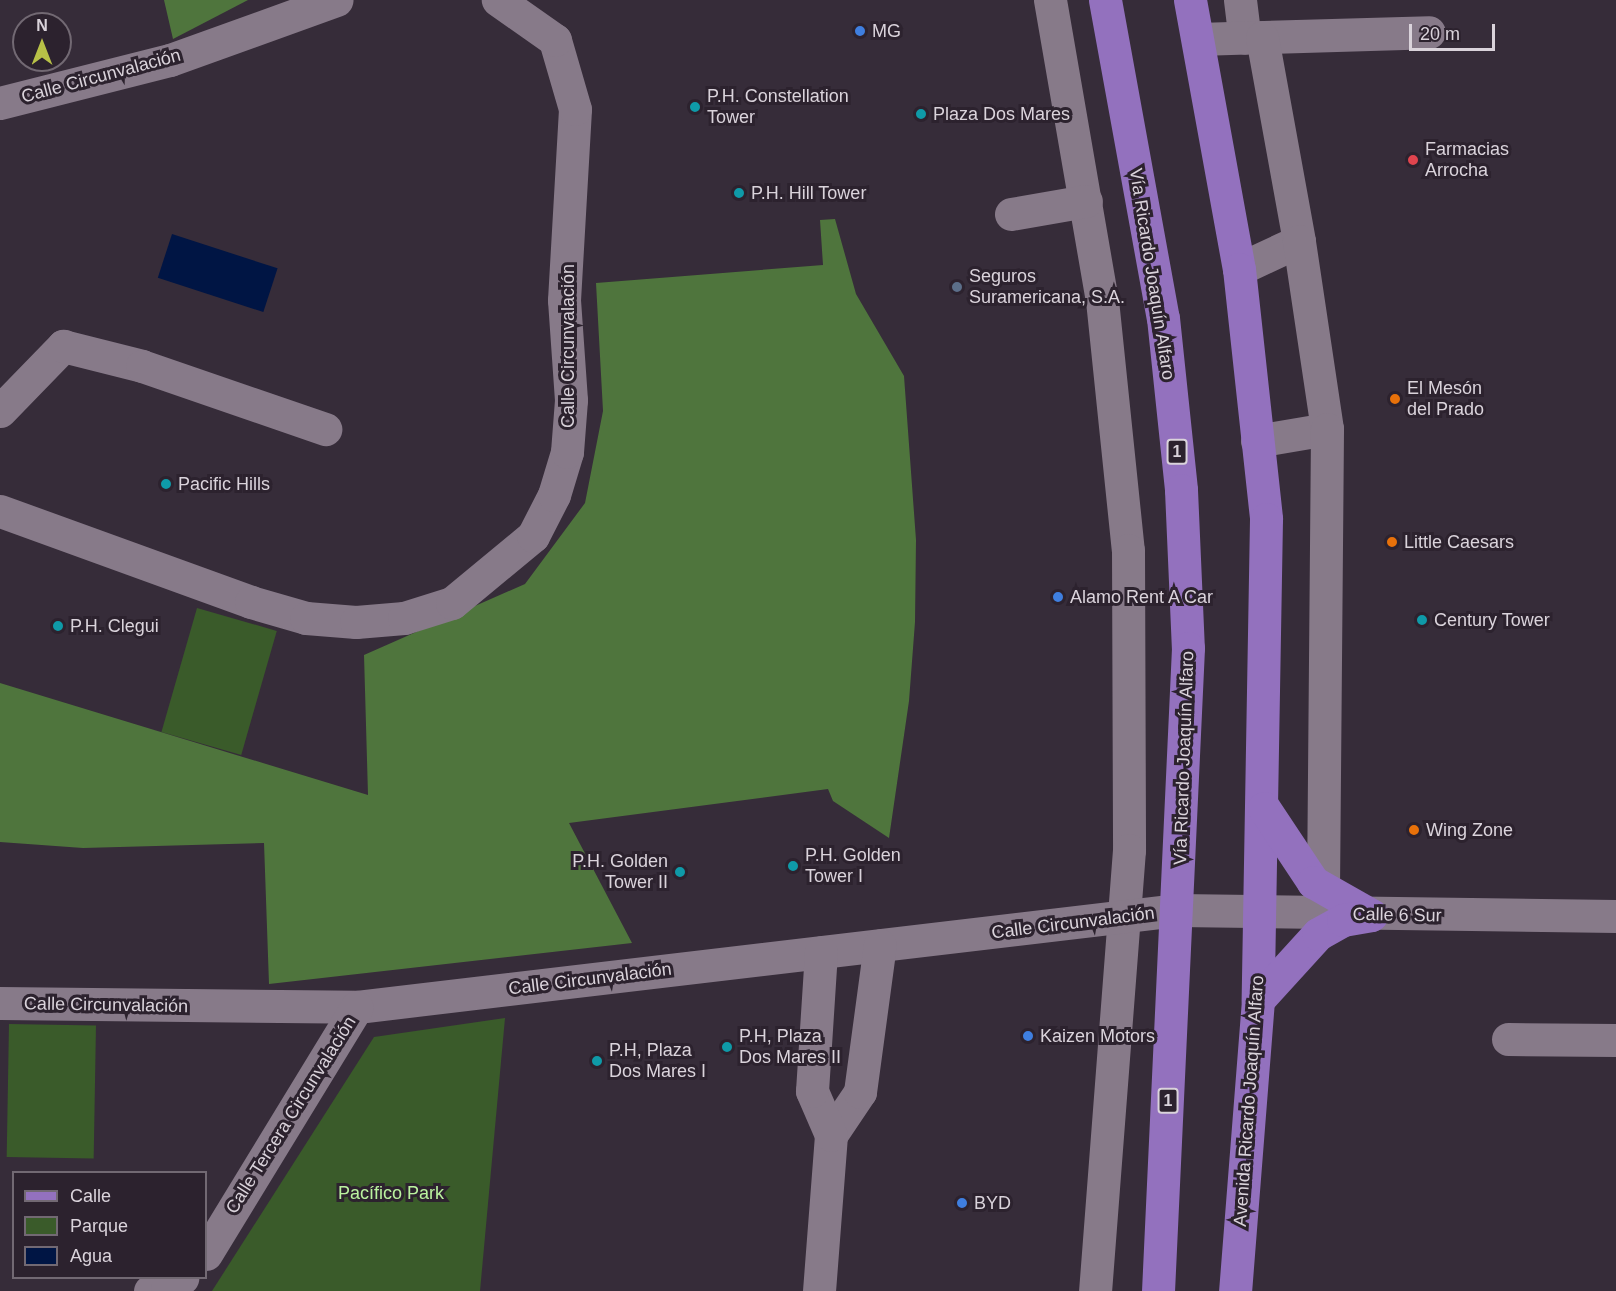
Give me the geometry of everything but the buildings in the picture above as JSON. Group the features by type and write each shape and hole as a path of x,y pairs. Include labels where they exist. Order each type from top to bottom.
{"main road":[{"name":"Vía Ricardo Joaquín Alfaro","path":"1105,0 1163,318 1181,490 1188,648 1178,910"},
{"path":"1190,0 1239,269 1266,519 1261,910"},
{"path":"1264,808 1299,865 1323,889 1371,915"},
{"name":"1","path":"1158,1291 1178,910"},
{"name":"Avenida Ricardo Joaquín Alfaro","path":"1235,1291 1258,1000 1261,910"},
{"path":"1258,1000 1318,933 1344,920 1371,915"}],"street":[{"name":"Calle Circunvalación","path":"0,103 170,60 337,0"},
{"name":"Calle Circunvalación","path":"0,511 251,602 306,618 356,622 404,618 452,603 533,536 554,495 567,452 571,400 564,300 575,110 555,40 498,0"},
{"path":"1050,0 1086,201 1118,421 1128,550 1131,719 1124,916 1095,1291"},
{"path":"1240,0 1254,37 1299,241 1328,429 1323,889"},
{"path":"1198,39 1429,32"},
{"path":"1011,214 1086,201"},
{"path":"1239,269 1299,241"},
{"path":"0,411 63,346 142,366 325,429"},
{"path":"1257,441 1328,429"},
{"name":"Calle Circunvalación","path":"0,1003 357,1007 1178,910"},
{"name":"Calle 6 Sur","path":"1178,910 1261,910 1371,915 1616,916"},
{"path":"831,1135 860,1092 880,945"},
{"path":"819,1291 831,1135 812,1091 821,952"},
{"name":"Calle Tercera Circunvalación","path":"207,1252 357,1007"},
{"path":"1508,1039 1616,1040"},
{"path":"150,1291 167,1289 181,1279"}],"green space":[{"path":"164,0 248,0 173,39"},
{"path":"835,219 856,294 904,376 916,540 915,622 909,701 889,838 833,801 828,789 569,823 632,943 269,984 264,843 83,848 0,842 0,683 368,795 364,655 525,584 585,503 603,411 596,283 823,265 820,220"},
{"path":"197,608 277,631 241,755 161,732"},
{"name":"Pacífico Park","path":"505,1018 480,1291 212,1291 374,1037"},
{"path":"9,1024 96,1026 94,1158 7,1157"}],"water":[{"path":"172,234 278,268 263,312 158,278"}],"place":[{"name":"MG","path":"860,31"},
{"name":"P.H. Constellation Tower","path":"695,107"},
{"name":"Plaza Dos Mares","path":"921,114"},
{"name":"Farmacias Arrocha","path":"1413,160"},
{"name":"P.H. Hill Tower","path":"739,193"},
{"name":"Seguros Suramericana, S.A.","path":"957,287"},
{"name":"El Mesón del Prado","path":"1395,399"},
{"name":"Pacific Hills","path":"166,484"},
{"name":"Little Caesars","path":"1392,542"},
{"name":"Alamo Rent A Car","path":"1058,597"},
{"name":"Century Tower","path":"1422,620"},
{"name":"P.H. Clegui","path":"58,626"},
{"name":"Wing Zone","path":"1414,830"},
{"name":"P.H. Golden Tower I","path":"793,866"},
{"name":"P.H. Golden Tower II","path":"680,872"},
{"name":"Kaizen Motors","path":"1028,1036"},
{"name":"P.H, Plaza Dos Mares II","path":"727,1047"},
{"name":"P.H, Plaza Dos Mares I","path":"597,1061"},
{"name":"BYD","path":"962,1203"}]}
